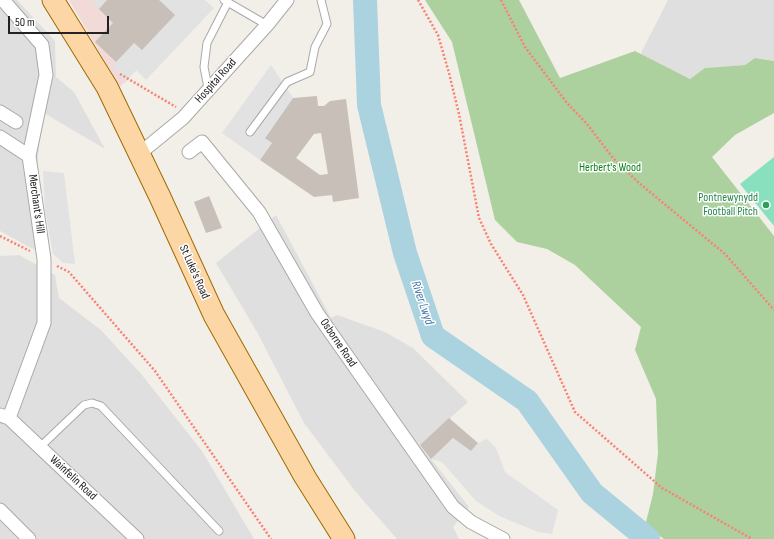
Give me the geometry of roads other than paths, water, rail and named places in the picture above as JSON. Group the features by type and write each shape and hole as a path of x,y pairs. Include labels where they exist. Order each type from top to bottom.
{"main road":[{"name":"St Luke's Road","path":"53,0 107,88 214,315 305,477 344,539"}],"street":[{"name":"Hospital Road","path":"139,154 188,112 208,88 267,25 287,0"},
{"name":"Merchant's Hill","path":"3,419 44,323 44,259 29,156 46,75 42,45 4,6"},
{"path":"0,112 16,122"},
{"path":"0,137 29,156"},
{"name":"Osborne Road","path":"189,152 202,142 260,212 317,313 453,507 471,522 503,539"},
{"name":"Wainfelin Road","path":"3,419 40,447 137,539"},
{"path":"0,510 29,539"}],"lane":[{"path":"250,132 287,82 310,72 315,47 327,24 320,0"},
{"path":"208,88 204,67 207,43 226,1 267,25"},
{"path":"40,447 84,405 92,403 102,406 219,531"}],"waterway":[{"name":"River Lwyd","path":"365,0 369,105 405,253 433,336 527,401 592,493 648,539"}],"place":[{"name":"Pontnewynydd Football Pitch","path":"766,205"}],"park label":[{"name":"Herbert's Wood","path":"610,168"}]}
